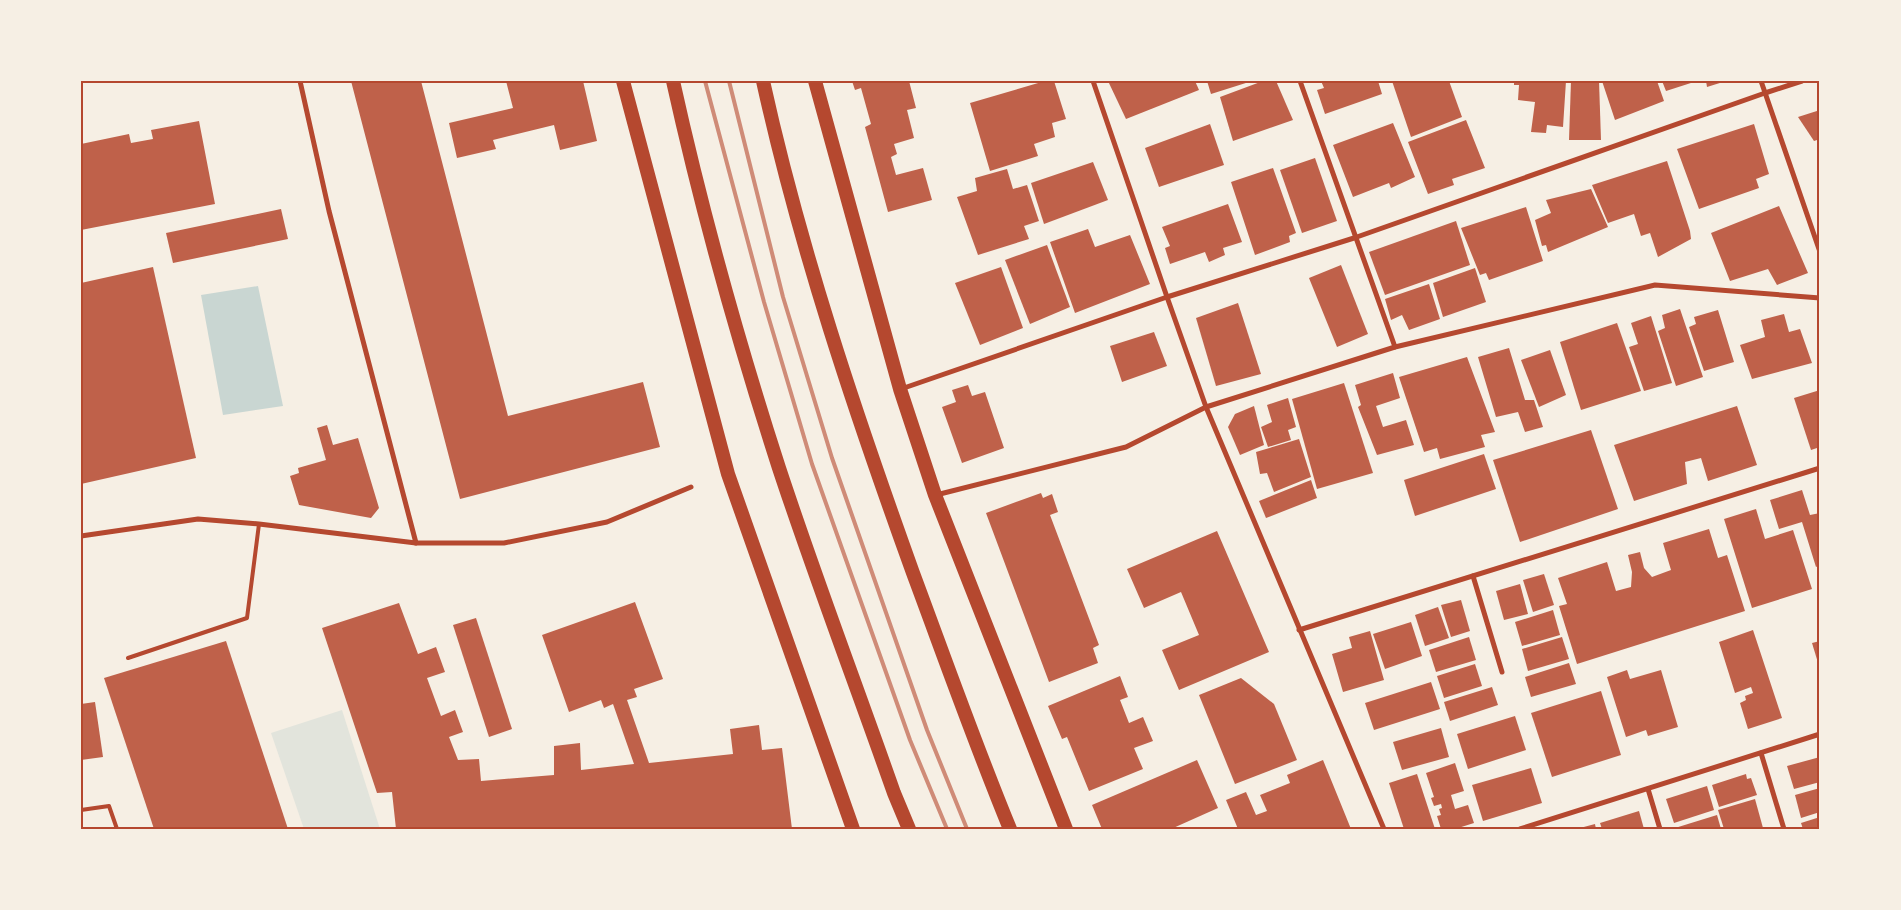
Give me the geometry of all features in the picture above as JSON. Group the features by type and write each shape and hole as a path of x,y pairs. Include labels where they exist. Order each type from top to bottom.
{"highway":[{"path":"623,81 728,474 853,829"},
{"path":"673,81 687,143 726,292 779,468 894,793 909,829"},
{"path":"763,81 772,124 812,273 865,440 982,762 1010,829"},
{"path":"815,81 900,389 936,495 1066,829"}],"street":[{"path":"300,81 329,211 416,543"},
{"path":"1093,81 1206,407 1384,829"},
{"path":"1300,81 1354,238 1395,347"},
{"path":"1761,81 1820,252"},
{"path":"900,389 1166,296 1354,238 1802,81"},
{"path":"936,495 1126,447 1206,407 1395,347 1655,286 1820,298"},
{"path":"1299,630 1820,468"},
{"path":"81,536 198,519 259,524 416,543 504,543 607,522 691,487"},
{"path":"1473,576 1502,672"},
{"path":"1520,829 1535,826 1820,734"},
{"path":"1761,753 1784,829"},
{"path":"1648,789 1660,829"}],"lane":[{"path":"128,658 247,618 259,524"},
{"path":"81,810 109,806 117,829"}],"shaded area":[{"path":"258,286 283,406 223,415 201,295"},
{"path":"342,710 380,829 304,829 271,733"}],"building":[{"path":"351,81 421,81 508,416 643,382 660,447 460,499"},
{"path":"506,81 583,81 597,141 560,150 554,125 493,140 496,149 457,158 449,123 513,108"},
{"path":"852,81 909,81 916,108 907,110 914,138 894,144 897,154 891,157 896,175 923,168 932,200 888,212 865,127 871,124 861,88 855,90"},
{"path":"1045,81 1054,81 1066,119 1052,123 1055,137 1034,144 1038,156 990,171 970,103"},
{"path":"1108,81 1195,81 1199,90 1126,119"},
{"path":"1207,81 1249,81 1249,82 1211,94"},
{"path":"1263,81 1276,81 1293,120 1233,141 1220,97"},
{"path":"1321,81 1378,81 1382,94 1325,114 1317,90 1324,88"},
{"path":"1392,81 1449,81 1462,117 1411,137"},
{"path":"1514,81 1566,81 1563,127 1547,125 1546,133 1531,132 1535,102 1518,100 1519,85 1514,85"},
{"path":"1571,81 1599,81 1601,140 1569,140"},
{"path":"1602,81 1657,81 1664,101 1615,120"},
{"path":"1662,81 1694,81 1694,82 1666,91"},
{"path":"1706,81 1723,81 1723,82 1707,87"},
{"path":"1820,110 1820,139 1814,141 1798,117"},
{"path":"1466,120 1485,168 1452,179 1454,185 1428,194 1408,142"},
{"path":"199,121 215,204 81,230 81,144 129,134 131,143 153,139 151,130"},
{"path":"1393,123 1415,177 1391,188 1389,183 1353,197 1333,145"},
{"path":"1210,124 1224,165 1159,187 1145,148"},
{"path":"1754,124 1769,174 1756,179 1759,188 1699,209 1677,149"},
{"path":"1315,158 1337,221 1302,233 1280,170"},
{"path":"1667,161 1691,239 1658,257 1650,233 1641,236 1634,214 1608,223 1592,185"},
{"path":"1093,162 1108,200 1044,224 1031,183"},
{"path":"1273,168 1296,233 1289,236 1290,242 1255,255 1231,182"},
{"path":"1007,169 1013,189 1027,185 1039,221 1024,226 1029,239 978,255 957,197 977,191 975,178"},
{"path":"1591,189 1608,227 1548,252 1546,245 1542,246 1535,220 1551,213 1546,200"},
{"path":"1228,204 1242,242 1223,248 1225,255 1209,262 1205,252 1170,264 1165,248 1170,246 1162,227"},
{"path":"1779,206 1808,273 1777,285 1768,269 1730,281 1711,233"},
{"path":"1526,207 1543,261 1489,280 1486,273 1480,275 1461,228"},
{"path":"281,209 288,239 173,263 166,233"},
{"path":"1456,221 1470,265 1385,295 1369,252"},
{"path":"1088,229 1095,247 1130,235 1150,284 1075,313 1050,242"},
{"path":"1047,245 1070,307 1030,324 1005,260"},
{"path":"1341,265 1368,334 1337,347 1309,278"},
{"path":"153,267 196,458 81,484 81,283"},
{"path":"1001,267 1023,328 980,345 955,283"},
{"path":"1475,268 1486,302 1443,317 1433,283"},
{"path":"1429,284 1440,319 1409,330 1402,315 1391,320 1385,299"},
{"path":"1238,303 1261,374 1216,386 1196,318"},
{"path":"1680,309 1703,377 1676,386 1658,331 1665,328 1662,315"},
{"path":"1718,310 1734,362 1704,371 1689,327 1696,324 1694,317"},
{"path":"1784,314 1789,332 1800,329 1812,363 1752,379 1740,345 1765,337 1761,320"},
{"path":"1651,316 1672,383 1644,391 1629,347 1638,344 1631,323"},
{"path":"1617,323 1641,391 1581,410 1560,342"},
{"path":"1154,332 1167,366 1122,382 1110,346"},
{"path":"1509,348 1525,400 1534,400 1543,427 1525,432 1518,412 1496,417 1478,357"},
{"path":"1550,350 1566,395 1539,407 1521,360"},
{"path":"1467,357 1495,432 1481,435 1485,447 1440,459 1437,448 1424,452 1399,377"},
{"path":"1393,373 1400,398 1376,406 1383,427 1406,420 1414,445 1377,455 1358,407 1361,405 1355,385"},
{"path":"1344,383 1373,473 1317,489 1292,399"},
{"path":"968,385 972,396 985,392 1004,448 962,463 942,407 956,402 952,390"},
{"path":"1820,390 1820,447 1811,450 1794,398"},
{"path":"1288,398 1296,427 1288,430 1291,440 1268,447 1261,427 1272,422 1267,405"},
{"path":"1254,406 1264,445 1240,455 1228,427 1235,414"},
{"path":"1737,406 1757,465 1708,481 1701,458 1685,462 1687,484 1634,501 1614,445"},
{"path":"327,425 333,445 358,438 379,508 371,518 299,505 290,476 299,473 298,468 326,460 317,428"},
{"path":"1591,430 1618,509 1520,542 1493,460"},
{"path":"1299,439 1311,477 1274,492 1267,473 1260,474 1256,452"},
{"path":"1484,454 1496,489 1415,516 1404,480"},
{"path":"1311,480 1317,498 1266,518 1259,501"},
{"path":"1802,490 1810,515 1820,513 1820,565 1816,567 1802,522 1779,529 1770,500"},
{"path":"1041,493 1043,498 1052,494 1058,512 1050,515 1099,645 1093,648 1098,663 1049,682 986,513"},
{"path":"1756,509 1765,539 1793,530 1812,589 1752,608 1724,519"},
{"path":"1709,529 1718,558 1727,555 1745,611 1577,664 1559,606 1567,604 1558,578 1607,562 1616,591 1631,587 1632,572 1628,555 1640,552 1644,568 1652,577 1671,570 1663,543"},
{"path":"1217,531 1269,652 1179,690 1162,650 1199,635 1181,592 1144,608 1127,569"},
{"path":"1544,574 1554,605 1533,612 1523,580"},
{"path":"1520,584 1528,614 1504,620 1496,591"},
{"path":"1461,600 1470,631 1451,637 1441,605"},
{"path":"635,602 663,679 634,689 637,697 627,700 649,763 733,754 730,729 759,725 762,750 782,748 792,829 396,829 392,792 377,793 322,628 399,603 418,654 436,647 445,672 427,678 441,716 455,710 463,732 449,737 458,760 479,759 481,781 554,775 554,746 580,743 581,770 634,764 613,704 604,708 601,700 569,712 542,635"},
{"path":"1438,607 1449,638 1425,646 1415,615"},
{"path":"1553,610 1560,635 1522,646 1515,622"},
{"path":"476,618 512,729 489,737 453,625"},
{"path":"1411,622 1422,656 1385,669 1373,634"},
{"path":"1753,630 1782,718 1748,729 1740,703 1746,700 1745,696 1753,693 1751,687 1735,693 1719,642"},
{"path":"1370,631 1384,680 1343,692 1332,654 1352,648 1349,637"},
{"path":"1469,637 1476,660 1436,672 1429,650"},
{"path":"1562,637 1569,659 1528,671 1522,649"},
{"path":"226,641 288,829 154,829 104,678"},
{"path":"1820,641 1820,666 1819,666 1812,643"},
{"path":"1569,663 1576,684 1531,697 1525,677"},
{"path":"1475,664 1482,686 1444,698 1437,676"},
{"path":"1627,670 1630,679 1661,670 1678,727 1648,736 1646,730 1626,737 1607,677"},
{"path":"1120,676 1128,697 1120,700 1129,723 1143,717 1153,741 1134,748 1143,769 1089,791 1067,737 1062,739 1048,706"},
{"path":"1241,678 1274,704 1297,760 1235,784 1199,695"},
{"path":"1431,682 1440,709 1374,730 1365,703"},
{"path":"1492,687 1498,705 1450,721 1444,702"},
{"path":"1601,691 1621,755 1552,777 1531,713"},
{"path":"95,702 103,757 81,760 81,704"},
{"path":"1515,716 1526,750 1468,769 1457,734"},
{"path":"1441,728 1449,757 1402,770 1393,742"},
{"path":"1820,757 1820,782 1794,789 1787,766"},
{"path":"1197,760 1218,808 1171,829 1102,829 1092,805"},
{"path":"1323,760 1351,829 1238,829 1226,800 1246,792 1256,815 1267,811 1260,795 1290,783 1287,775"},
{"path":"1455,763 1464,791 1451,795 1455,809 1468,805 1474,823 1455,829 1441,829 1437,816 1441,815 1439,809 1442,808 1441,804 1434,806 1431,798 1434,797 1426,773"},
{"path":"1531,768 1542,803 1483,821 1472,785"},
{"path":"1417,774 1435,829 1404,829 1389,783"},
{"path":"1746,774 1747,779 1751,778 1757,795 1719,807 1712,785"},
{"path":"1707,786 1714,810 1674,823 1666,799"},
{"path":"1820,788 1820,812 1801,818 1795,795"},
{"path":"1755,799 1763,828 1724,829 1718,810"},
{"path":"1639,811 1644,829 1602,829 1600,823"},
{"path":"1717,815 1721,829 1675,829 1675,828"},
{"path":"1820,817 1820,829 1803,829 1801,823"},
{"path":"1595,824 1596,829 1580,828"}],"railway":[{"path":"705,81 764,302 812,464 910,740 947,829"},
{"path":"729,81 783,297 832,458 927,730 967,829"}]}
